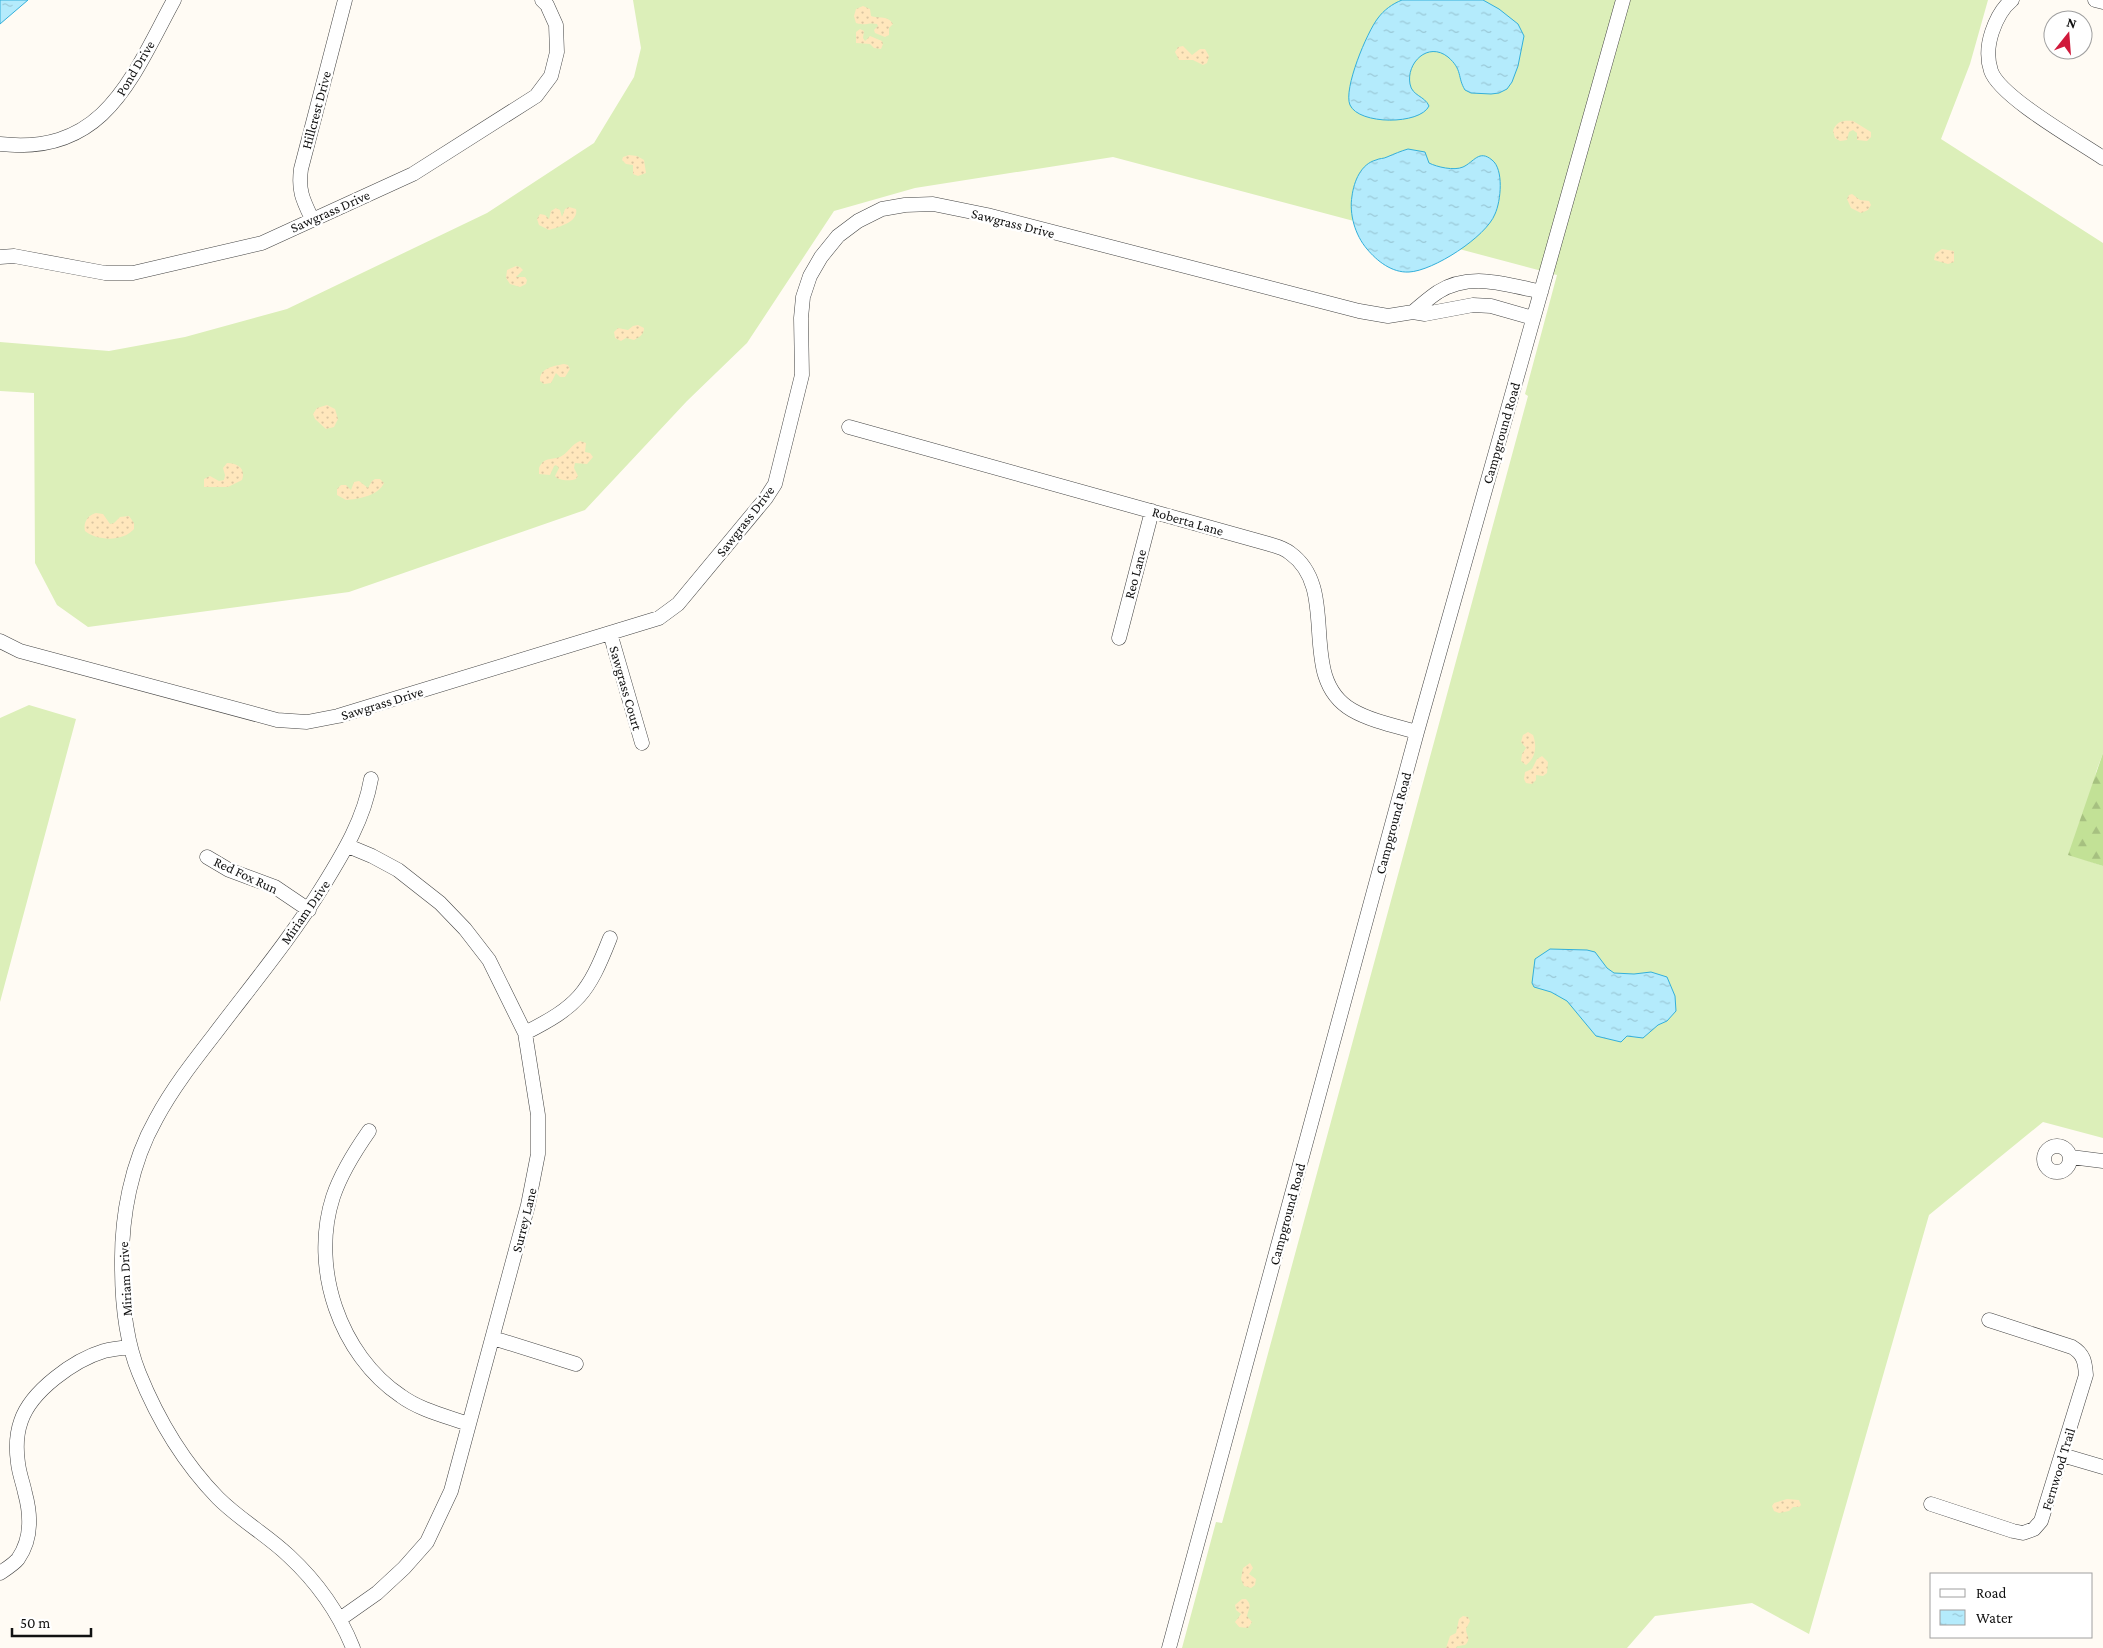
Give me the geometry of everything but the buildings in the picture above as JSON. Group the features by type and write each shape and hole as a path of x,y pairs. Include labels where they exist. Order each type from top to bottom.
{"street":[{"name":"Pond Drive","path":"0,144 18,146 44,144 69,137 88,127 124,92 174,0"},
{"name":"Hillcrest Drive","path":"312,219 301,197 299,180 345,0"},
{"name":"Sawgrass Drive","path":"0,256 14,256 105,273 133,273 262,243 413,174 536,96 551,76 557,52 556,25 547,5 542,0"},
{"name":"Campground Road","path":"1169,1648 1417,732 1622,0"},
{"path":"2012,0 2005,6 1991,35 1989,48 1992,72 2001,87 2037,114 2103,158"},
{"path":"2095,0 2103,2"},
{"name":"Sawgrass Drive","path":"0,641 20,651 277,720 307,722 338,716 659,618 678,604 766,498 775,484 802,375 802,298 810,276 820,257 838,236 858,221 882,209 905,205 933,204 987,215 1358,311 1388,316 1413,312 1425,314 1464,307 1492,306 1533,318"},
{"path":"1413,312 1437,292 1472,280 1501,283 1541,292"},
{"path":"1462,283 1464,307"},
{"name":"Roberta Lane","path":"849,427 1269,544 1289,552 1303,564 1312,581 1317,601 1321,656 1333,692 1352,710 1417,732"},
{"name":"Reo Lane","path":"1118,638 1152,511"},
{"name":"Sawgrass Court","path":"610,633 642,743"},
{"name":"Miriam Drive","path":"353,1648 340,1619 309,1576 288,1555 257,1532 219,1499 186,1462 154,1409 130,1347 122,1285 121,1244 125,1210 133,1177 152,1128 169,1096 309,910 348,846 361,816 371,779"},
{"name":"Surrey Lane","path":"340,1619 377,1593 404,1568 427,1542 451,1490 528,1205 538,1154 538,1115 525,1033 489,960 465,929 440,903 398,870 348,846"},
{"name":"Red Fox Run","path":"207,857 229,870 275,887 309,910"},
{"path":"525,1033 572,1006 587,988 598,969 610,938"},
{"path":"370,1131 352,1155 333,1198 329,1217 327,1260 333,1302 342,1327 357,1353 401,1397 433,1412 468,1424"},
{"path":"2070,1157 2103,1161"},
{"name":"Fernwood Trail","path":"1931,1504 2013,1531 2024,1532 2034,1529 2044,1514 2086,1375 2084,1360 2080,1352 2072,1347 1989,1320"},
{"path":"493,1338 576,1364"},
{"path":"0,1573 17,1560 27,1542 30,1523 18,1464 17,1437 21,1419 32,1401 49,1383 74,1364 103,1351 130,1347"},
{"path":"2062,1455 2103,1467"}],"green space":[{"path":"633,0 1988,0 1970,64 1941,139 2103,243 2103,753 2096,772 2083,859 2103,866 2103,1138 2043,1122 1929,1215 1809,1634 1752,1603 1655,1616 1627,1648 1182,1648 1216,1522 1222,1523 1528,396 1525,394 1557,275 1113,157 915,188 834,211 747,343 687,401 585,510 349,592 88,627 57,605 35,563 34,393 0,391 0,342 109,351 185,337 287,309 487,213 594,143 634,77 641,48"},
{"path":"29,705 76,719 0,1002 0,718"},
{"path":"2103,753 2103,866 2068,855"}],"sand":[{"path":"863,6 870,9 871,16 886,18 891,21 893,24 889,28 889,35 885,37 875,33 874,30 878,26 877,24 856,23 854,16 856,9"},
{"path":"860,29 864,31 863,38 865,41 870,36 882,41 881,49 874,48 870,44 856,43 856,32"},
{"path":"1183,46 1192,55 1200,49 1205,49 1209,56 1207,63 1203,65 1193,60 1179,60 1175,52 1178,47"},
{"path":"1853,121 1871,132 1871,137 1867,141 1857,140 1857,133 1853,130 1849,132 1847,140 1840,141 1835,138 1833,131 1838,123"},
{"path":"629,155 637,156 644,160 646,173 638,176 633,174 633,165 626,164 622,160 623,157"},
{"path":"1852,194 1860,200 1869,201 1871,205 1868,210 1861,213 1851,208 1847,199"},
{"path":"569,207 576,209 576,214 571,221 549,230 539,225 537,219 540,214 545,215 549,219 551,211 556,208 560,210 562,217 565,209"},
{"path":"1942,249 1954,251 1954,262 1948,264 1934,260 1935,254"},
{"path":"516,266 523,270 516,277 525,277 527,280 526,284 520,287 510,284 506,278 507,270"},
{"path":"638,325 644,328 644,330 636,339 626,338 621,341 615,338 614,332 618,328 628,330"},
{"path":"564,364 568,365 570,369 565,377 560,377 556,373 551,383 544,384 540,381 540,377 545,370"},
{"path":"327,405 335,409 338,419 334,427 326,429 315,419 313,414 317,408"},
{"path":"580,441 586,443 585,452 590,453 593,457 587,464 575,463 574,468 578,476 576,479 565,480 557,478 555,476 559,468 556,465 550,475 539,474 539,468 543,462 563,456 574,444"},
{"path":"227,463 240,467 243,473 242,480 228,487 204,487 204,479 210,476 219,481 224,480 223,468"},
{"path":"375,479 380,479 384,483 373,494 346,500 337,495 337,489 341,485 346,485 351,490 354,482 359,481 368,488"},
{"path":"96,513 103,514 110,524 120,517 129,516 134,523 134,529 117,538 96,537 85,531 85,522 88,517"},
{"path":"1528,732 1533,735 1535,747 1532,759 1526,765 1521,761 1522,754 1526,748 1521,742 1523,735"},
{"path":"1542,756 1548,762 1547,773 1543,776 1536,775 1536,780 1532,784 1526,783 1524,779 1525,772 1532,769 1537,759"},
{"path":"1787,1499 1799,1500 1801,1505 1793,1507 1789,1511 1779,1513 1774,1511 1772,1506 1774,1503"},
{"path":"1250,1563 1253,1568 1249,1574 1256,1579 1255,1585 1251,1588 1244,1586 1241,1579 1243,1568"},
{"path":"1242,1599 1246,1599 1250,1608 1247,1616 1252,1622 1248,1628 1239,1627 1235,1622 1241,1614 1236,1610 1235,1605"},
{"path":"1463,1616 1468,1617 1470,1621 1466,1629 1467,1643 1456,1648 1446,1648 1450,1636 1456,1633 1459,1619"}],"water":[{"path":"0,0 28,0 0,24"},
{"path":"1402,0 1483,0 1499,9 1518,24 1524,36 1518,66 1507,89 1491,94 1471,93 1465,90 1456,66 1448,57 1440,53 1426,53 1415,62 1410,76 1411,88 1429,106 1423,112 1414,117 1390,120 1377,119 1356,112 1350,105 1349,97 1353,74 1362,47 1380,15 1392,5"},
{"path":"1408,149 1425,152 1429,163 1450,169 1463,167 1480,156 1487,157 1496,164 1500,186 1499,201 1495,214 1481,233 1458,251 1431,266 1403,272 1385,265 1367,249 1356,231 1351,203 1357,179 1366,165 1377,159 1386,158"},
{"path":"1550,949 1595,952 1607,968 1614,973 1634,974 1651,972 1667,977 1675,996 1676,1011 1667,1021 1658,1025 1643,1038 1627,1036 1621,1042 1596,1036 1567,1001 1551,992 1534,987 1532,983 1535,959"}]}
